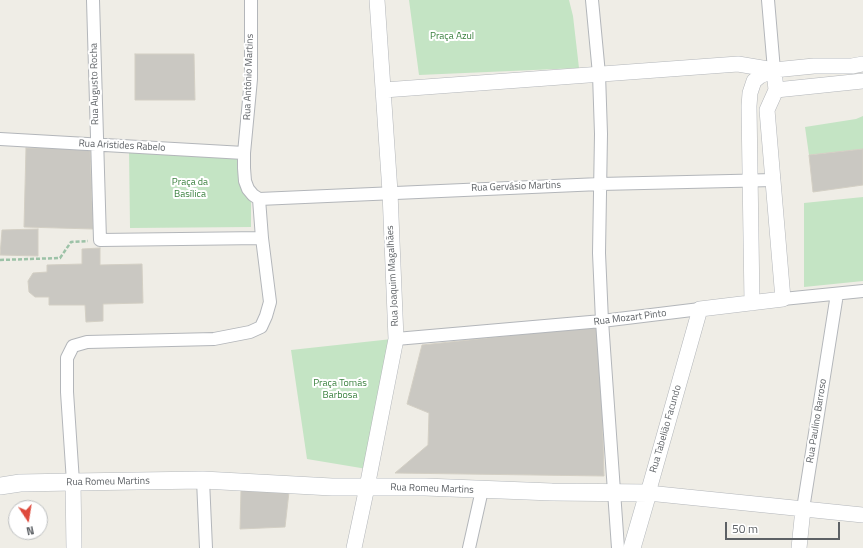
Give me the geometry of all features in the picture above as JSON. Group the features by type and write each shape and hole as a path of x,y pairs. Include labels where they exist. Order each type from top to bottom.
{"main road":[{"name":"Rua Romeu Martins","path":"0,486 73,482 203,480 290,485 648,493"},
{"name":"Rua Tabelião Facundo","path":"632,548 648,493"}],"street":[{"name":"Rua Augusto Rocha","path":"93,0 100,240"},
{"name":"Rua Antônio Martins","path":"251,0 251,79 244,153 245,181 248,189 259,199"},
{"name":"Rua Joaquim Magalhães","path":"354,548 396,339 390,192 377,0"},
{"path":"592,0 599,74 601,134 599,253 602,321 618,548"},
{"path":"768,0 776,90 767,110 783,299"},
{"path":"384,90 738,64 774,70 814,66 852,66 863,64"},
{"path":"752,303 751,180 748,106 754,81 760,76 774,70"},
{"path":"776,90 863,81"},
{"name":"Rua Aristides Rabelo","path":"0,139 244,153"},
{"name":"Rua Gervásio Martins","path":"259,199 390,192 600,184 774,180"},
{"path":"74,548 73,482 67,392 67,358 73,346 87,342 103,341 214,339 250,332 261,327 270,302 259,199"},
{"path":"100,240 262,238"},
{"name":"Rua Mozart Pinto","path":"396,339 602,321 863,290"},
{"name":"Rua Paulino Barroso","path":"799,548 803,508 837,294"},
{"name":"Rua Tabelião Facundo","path":"648,493 700,310"},
{"path":"203,480 206,548"},
{"path":"469,548 482,490"},
{"name":"Rua Romeu Martins","path":"648,493 863,515"}],"path":[{"path":"0,260 60,258 72,242 100,240"}],"green space":[{"name":"Praça Azul","path":"409,0 569,0 573,16 579,68 419,75"},
{"path":"863,116 863,149 809,155 805,127 856,119"},
{"name":"Praça da Basílica","path":"251,149 251,227 130,228 129,150"},
{"path":"863,197 863,281 804,287 804,203"},
{"name":"Praça Tomás Barbosa","path":"392,339 367,469 307,459 291,350"}],"building":[{"path":"135,54 194,54 195,100 135,100"},
{"path":"26,148 90,148 93,229 24,227"},
{"path":"863,149 863,185 813,192 809,155"},
{"path":"38,229 38,256 0,255 2,230"},
{"path":"100,248 100,265 142,264 143,303 103,304 103,321 86,322 85,305 49,305 49,297 35,297 29,292 28,281 33,273 47,272 47,265 82,264 82,249"},
{"path":"600,326 604,476 395,473 428,445 429,413 407,404 422,345"},
{"path":"241,490 289,492 285,527 240,529"}]}
